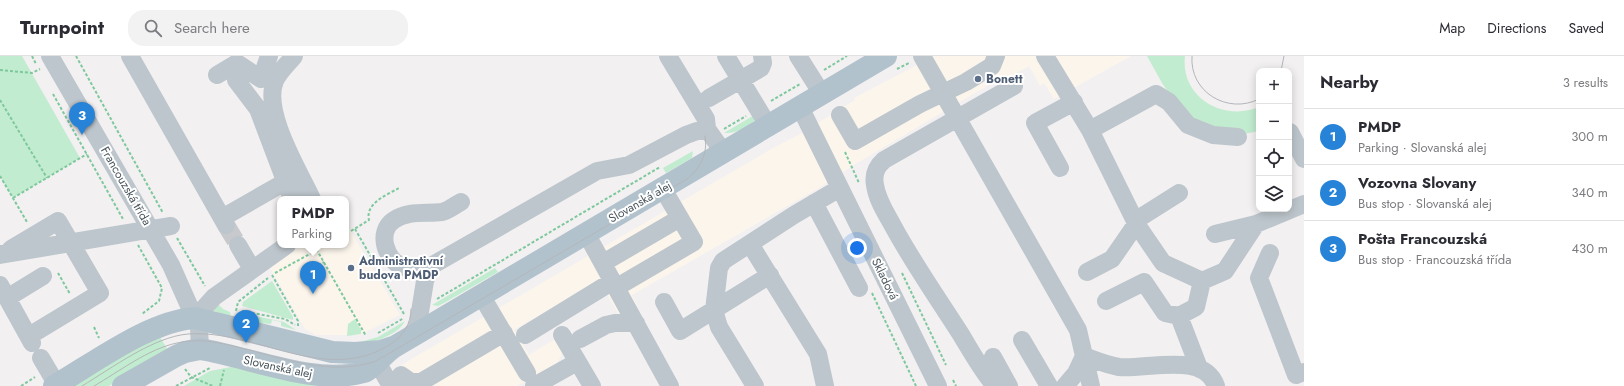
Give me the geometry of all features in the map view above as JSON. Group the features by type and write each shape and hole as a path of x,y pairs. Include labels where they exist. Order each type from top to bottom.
{"main road":[{"name":"Slovanská alej","path":"56,385 159,327 175,320 195,318 234,319 332,352 342,353 380,344 482,295 663,189 715,140 763,118 800,107 886,56"},
{"name":"Slovanská alej","path":"196,349 226,361 300,373 338,377 366,372 380,344"},
{"path":"123,386 196,349"}],"street":[{"path":"217,75 237,63 261,79 269,56"},
{"path":"294,56 279,73 272,94 278,124 311,196"},
{"path":"668,56 706,119 715,140"},
{"path":"726,56 763,118"},
{"path":"709,98 760,68 763,63 762,56"},
{"path":"798,56 822,94"},
{"path":"922,56 1078,330 1091,386"},
{"path":"840,115 855,141 920,104 943,94 992,66 996,56"},
{"path":"1045,56 1090,130 1137,225 1163,262 1202,281 1225,271 1256,224"},
{"path":"132,57 224,222 285,182"},
{"name":"Francouzská třída","path":"48,62 171,265 195,318"},
{"path":"253,74 240,85 258,109 291,196"},
{"path":"995,386 985,375 911,260 880,202 875,185 877,167 884,160 1014,86"},
{"path":"1090,130 1156,94 1169,102 1188,125 1213,135 1238,137"},
{"path":"1060,168 1035,123 1074,102"},
{"name":"Skladová","path":"800,107 938,386"},
{"path":"461,202 442,212 421,212 404,215 393,220 387,227 385,245 392,260 405,268 431,266 597,170 629,165 686,135 697,131 715,140"},
{"path":"1292,136 1304,159"},
{"path":"755,386 719,328 714,310 719,268 723,262 750,244 840,188"},
{"path":"525,335 615,284 694,242 663,189"},
{"path":"1088,272 1112,259 1142,217 1150,210 1179,193"},
{"path":"814,203 859,288"},
{"path":"1216,234 1256,224 1304,204"},
{"path":"603,262 680,218"},
{"path":"0,255 58,221 100,293 31,339 4,292 43,276"},
{"path":"0,255 167,226"},
{"path":"586,233 670,386"},
{"path":"750,244 818,354 825,386"},
{"path":"238,245 252,269"},
{"path":"283,248 214,297 195,318 199,328 196,349 218,343 329,368 353,367 380,344 416,329 412,311 431,266"},
{"path":"1270,253 1258,278 1296,375 1304,372"},
{"path":"664,302 680,331 770,275"},
{"path":"1106,301 1144,282 1165,313 1179,316 1196,307 1202,281"},
{"path":"482,295 531,379 577,362"},
{"path":"1179,316 1199,368"},
{"path":"580,339 606,325 615,323 636,323"},
{"path":"380,344 400,382 421,382 504,333"},
{"path":"562,335 592,386"},
{"path":"1022,340 1049,386"},
{"path":"1084,356 1120,367 1183,364 1199,368 1214,380 1216,386"},
{"path":"1065,386 1076,373 1084,356"},
{"path":"993,357 1009,386"},
{"path":"41,358 56,385"}],"path":[{"path":"32,56 48,62"},
{"path":"76,56 167,226 196,271"},
{"path":"0,70 32,73 48,62"},
{"path":"43,76 48,62"},
{"path":"50,89 124,220"},
{"path":"0,100 47,178"},
{"path":"715,140 763,118"},
{"path":"13,198 87,154"},
{"path":"272,275 298,321 298,327 285,319 234,319 238,302 272,275 318,250 363,327 380,344 412,311 663,165"},
{"path":"350,231 369,220 370,209 373,204 399,188"},
{"path":"355,229 400,306 412,311"},
{"path":"135,240 162,288 159,301 149,310"},
{"path":"314,268 324,262"},
{"path":"396,308 400,306"},
{"path":"94,327 99,338"},
{"path":"220,386 226,361"},
{"path":"176,386 191,377 213,386"}],"shaded area":[{"path":"934,56 1131,56 1054,99 1044,83 1040,86 1029,66 1009,77 1007,74 857,163 819,188 632,295 637,305 619,315 599,280 514,330 529,355 555,339 561,349 562,354 557,363 517,386 384,386 379,378 773,148 800,134 855,100 854,98"},
{"path":"349,228 400,315 360,335 316,335 305,329 267,263 294,248 349,248"}],"green space":[{"path":"0,56 22,56 80,158 13,198 0,176"},
{"path":"1147,56 1185,56 1185,71 1189,83 1197,94 1218,108 1232,111 1245,111 1256,108 1256,132 1239,135 1185,117 1162,83"},
{"path":"756,114 754,121 746,127 733,132 724,133"},
{"path":"693,151 692,158 666,173 663,168"},
{"path":"495,268 498,272 438,306 432,305"},
{"path":"272,281 293,317 293,320 242,306 243,302"},
{"path":"217,303 223,309 230,312 231,317 214,311"},
{"path":"241,313 284,322 296,330 281,326 281,322 272,320 271,324 243,321 239,318"},
{"path":"355,319 361,330 361,334 347,336 348,324"},
{"path":"405,321 402,326 387,336 363,346 360,342 378,337"},
{"path":"157,332 169,352 109,386 62,386"},
{"path":"231,367 332,386 184,386 210,371"}],"tunnel":[{"path":"226,225 238,245"}],"tram line":[{"path":"1192,56 1193,69 1197,80 1204,90 1213,97 1223,102 1235,104 1247,103 1256,100"},
{"path":"1282,68 1284,56"},
{"path":"94,386 134,361 155,350 177,343 192,341 207,341 324,367 359,365 376,361 687,179 700,165 704,154 706,142 705,136"},
{"path":"82,386 119,362 147,347 175,336 188,334 214,335 240,339 291,353 316,358 341,359 366,355 391,344 403,333 410,320 411,309"}],"place":[{"name":"Bonett","path":"978,79"},
{"name":"Pošta Francouzská","path":"82,135"},
{"name":"Administrativní budova PMDP","path":"351,268"},
{"name":"PMDP","path":"313,294"},
{"name":"Vozovna Slovany","path":"246,343"}]}
